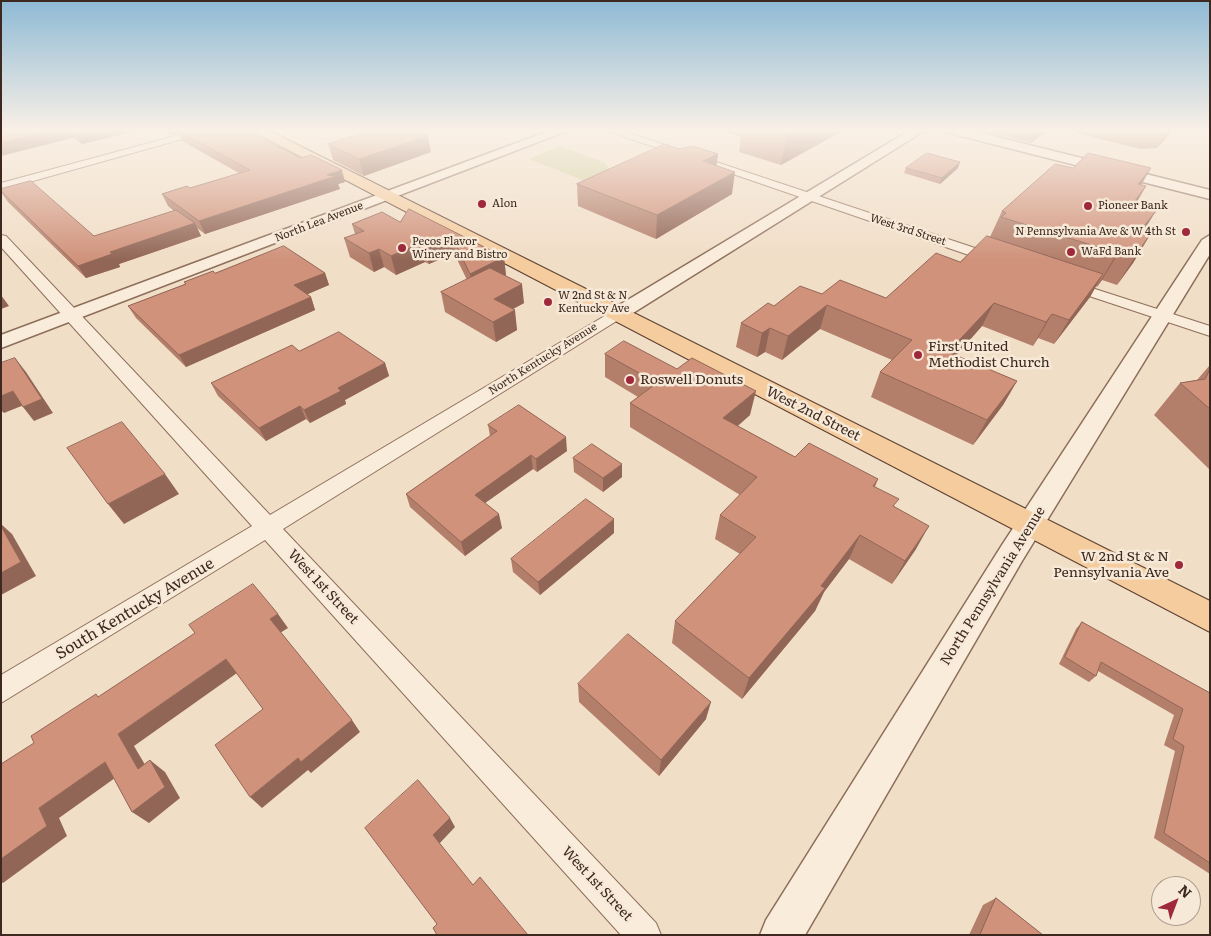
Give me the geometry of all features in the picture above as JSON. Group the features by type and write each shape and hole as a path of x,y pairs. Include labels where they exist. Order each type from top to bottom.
{"main road":[{"name":"West 2nd Street","path":"341,173 1210,617"}],"street":[{"path":"1,187 53,173"},
{"name":"North Lea Avenue","path":"1,342 449,173"},
{"name":"West 3rd Street","path":"737,173 1008,264"},
{"name":"North Kentucky Avenue","path":"268,528 849,173"},
{"path":"1122,173 1210,195"},
{"name":"West 1st Street","path":"1,239 644,935"},
{"name":"North Pennsylvania Avenue","path":"781,935 1030,525 1164,316 1210,240"},
{"path":"1054,279 1210,331"},
{"name":"South Kentucky Avenue","path":"1,690 268,528"}],"shaded area":[{"path":"564,173 604,173 585,181"}],"building":[{"path":"241,173 334,173 327,175 336,176 199,221 162,194 187,186 190,188"},
{"path":"602,173 734,173 657,215 577,184"},
{"path":"923,173 948,173 942,178"},
{"path":"1045,173 1147,173 1138,184 1146,186 1132,205 1156,211 1143,227 1153,230 1138,252 1122,247 1117,253 1001,217 1006,213 1002,211"},
{"path":"31,181 94,236 176,210 195,223 110,252 112,254 78,266 1,191 1,189"},
{"path":"409,209 504,257 470,274 451,234 425,245 421,243 391,256 379,249 369,253 344,238 364,231 352,224 382,212 400,222"},
{"path":"987,236 1103,274 1069,320 1052,314 1046,322 994,303 948,352 1017,381 987,420 880,372 912,340 827,305 788,336 770,328 762,333 741,323 768,303 774,306 800,286 822,294 840,280 886,298 936,253 960,262"},
{"path":"284,246 325,273 294,285 311,297 179,355 128,306 186,284 184,282 213,271 215,273"},
{"path":"490,268 522,284 494,299 515,310 493,322 441,292"},
{"path":"339,332 385,363 338,388 341,391 304,410 300,406 259,428 211,383 292,345 299,351"},
{"path":"624,341 677,369 692,358 756,391 723,418 795,457 809,443 878,479 873,486 899,499 893,506 929,526 905,561 860,535 821,586 825,588 749,678 675,621 756,537 720,515 757,477 630,403 657,383 605,354"},
{"path":"15,358 42,399 23,407 13,391 1,396 1,363"},
{"path":"1210,369 1210,409 1180,383 1205,379"},
{"path":"519,405 566,437 536,459 531,455 475,495 499,514 461,542 406,494 497,431 488,425"},
{"path":"122,422 165,474 108,504 67,448"},
{"path":"592,444 622,464 603,478 573,458"},
{"path":"586,499 614,519 538,582 511,559"},
{"path":"1,526 21,562 1,573"},
{"path":"253,584 278,614 270,619 352,720 301,762 298,758 250,797 215,745 263,709 226,659 118,734 138,769 150,760 165,787 132,812 105,762 39,808 47,826 1,859 1,764 34,743 31,736 96,694 98,697 195,633 189,625"},
{"path":"1082,622 1210,693 1210,863 1164,833 1184,746 1173,739 1183,709 1101,662 1096,676 1065,657"},
{"path":"628,634 711,702 661,760 578,684"},
{"path":"418,780 450,818 433,835 473,885 480,877 528,935 437,935 433,928 437,924 365,828"},
{"path":"996,898 1043,935 980,935"}],"place":[{"name":"Alon","path":"482,204"},
{"name":"Pioneer Bank","path":"1088,206"},
{"name":"N Pennsylvania Ave & W 4th St","path":"1186,232"},
{"name":"Pecos Flavor Winery and Bistro","path":"402,248"},
{"name":"WaFd Bank","path":"1071,252"},
{"name":"W 2nd St & N Kentucky Ave","path":"548,302"},
{"name":"First United Methodist Church","path":"918,355"},
{"name":"Roswell Donuts","path":"630,380"},
{"name":"W 2nd St & N Pennsylvania Ave","path":"1179,565"}]}
